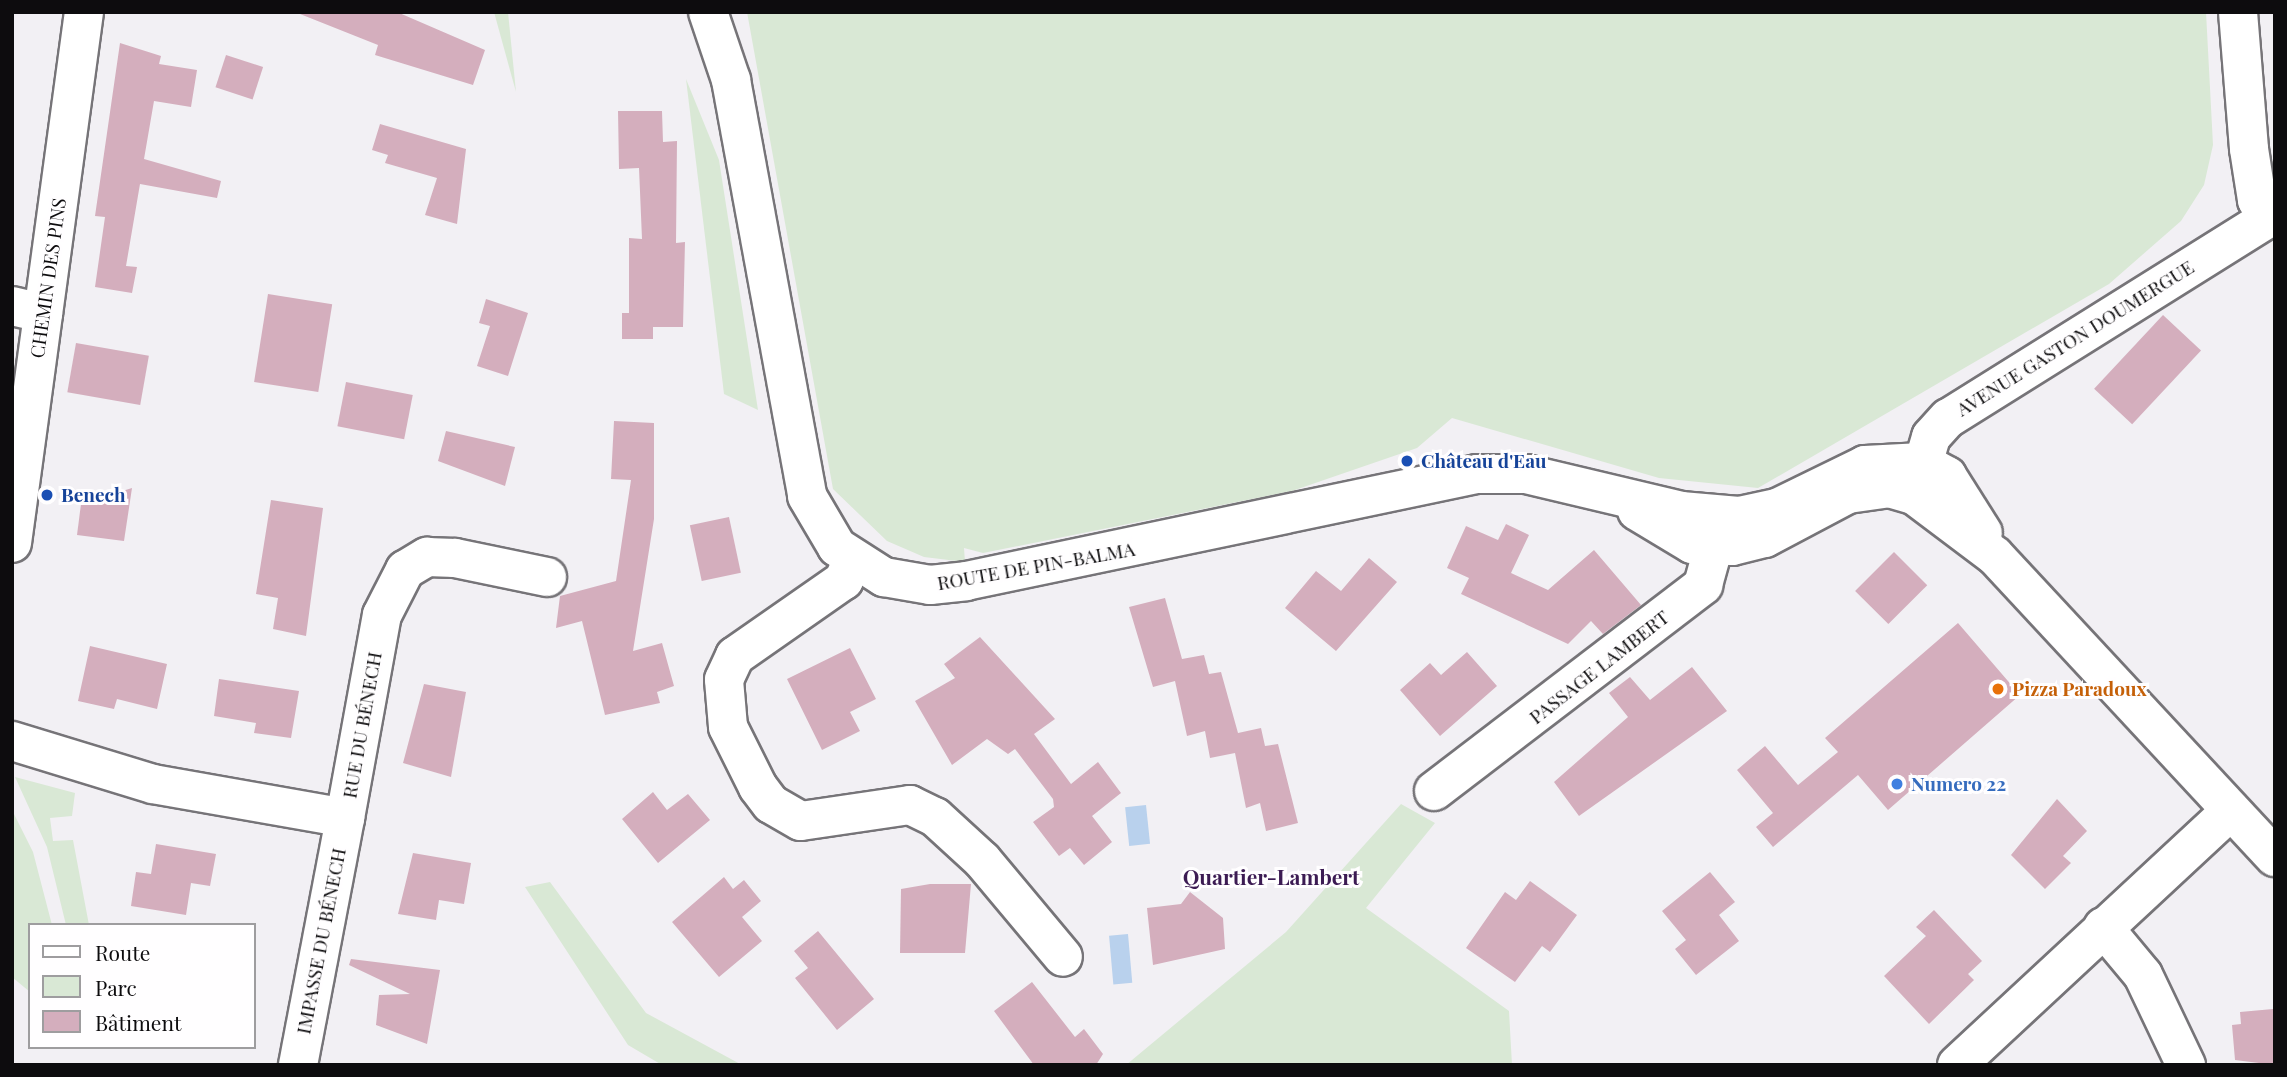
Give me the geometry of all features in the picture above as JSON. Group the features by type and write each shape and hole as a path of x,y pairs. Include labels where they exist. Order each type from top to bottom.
{"street":[{"name":"CHEMIN DES PINS","path":"12,544 28,310 84,12"},
{"name":"ROUTE DE PIN-BALMA","path":"708,12 731,79 807,496 820,524 852,560 906,583 966,582 1477,474 1557,480 1620,500 1679,538 1720,531 1777,508 1865,465 1918,479"},
{"path":"2238,12 2249,149 2257,200 2271,216"},
{"name":"AVENUE GASTON DOUMERGUE","path":"1918,479 1931,437 1948,418 2271,216"},
{"path":"1918,479 1947,476 1995,556 2275,858"},
{"name":"PASSAGE LAMBERT","path":"1434,791 1703,585 1720,531"},
{"name":"RUE DU BÉNECH","path":"12,741 153,784 345,818 382,615 405,570 427,557 455,558 547,577"},
{"path":"852,560 844,580 734,656 724,680 728,727 758,787 771,804 801,821 910,804 934,817 982,860 1063,957"},
{"path":"1956,1065 2230,811"},
{"name":"IMPASSE DU BÉNECH","path":"298,1065 345,818"},
{"path":"2103,927 2143,975 2186,1065"}],"green space":[{"path":"494,12 508,12 516,92"},
{"path":"747,12 2206,12 2213,145 2204,185 2181,221 2109,284 1758,488 1659,478 1452,418 1417,448 1292,491 983,553 964,548 965,562 924,557 887,541 833,489"},
{"path":"686,79 719,160 758,410 724,394"},
{"path":"15,777 75,793 72,816 50,818 53,841 73,840 89,923 66,923 47,847"},
{"path":"1401,804 1435,823 1366,908 1509,1011 1512,1065 1126,1065 1286,932"},
{"path":"12,810 33,852 51,923 28,923 28,990 12,977"},
{"path":"550,882 646,1013 742,1065 662,1065 628,1045 525,887"}],"water":[{"path":"1146,805 1150,844 1129,846 1125,807"},
{"path":"1128,934 1132,983 1113,984 1109,936"}],"building":[{"path":"295,12 397,12 485,50 473,85 375,55 378,45"},
{"path":"120,43 161,56 159,64 197,70 191,107 154,101 144,159 221,181 217,198 140,184 126,266 137,267 132,293 95,287 105,217 95,216"},
{"path":"226,55 263,67 253,99 215,87"},
{"path":"618,111 662,111 663,142 677,141 676,243 685,242 683,327 653,327 653,339 622,339 622,313 629,313 629,238 642,239 639,168 619,169"},
{"path":"380,124 466,149 457,224 425,215 437,178 385,163 388,155 372,150"},
{"path":"268,294 332,304 318,392 254,382"},
{"path":"486,299 528,313 508,376 477,366 490,326 479,323"},
{"path":"2163,315 2201,350 2132,424 2094,389"},
{"path":"76,343 149,356 140,405 67,392"},
{"path":"346,382 413,395 404,439 337,426"},
{"path":"614,421 654,423 654,519 633,651 662,643 674,686 657,692 660,703 605,715 582,621 556,628 560,596 616,581 631,480 611,479"},
{"path":"446,431 515,447 505,486 438,461"},
{"path":"132,488 124,541 77,535 81,504"},
{"path":"271,500 323,508 306,636 273,629 278,598 256,594"},
{"path":"729,517 741,573 702,581 690,525"},
{"path":"1506,524 1529,535 1511,573 1548,590 1594,550 1641,605 1603,634 1591,621 1568,644 1461,594 1469,578 1447,568 1466,526 1498,540"},
{"path":"1894,552 1927,585 1888,624 1855,591"},
{"path":"1369,558 1397,582 1336,651 1285,608 1316,571 1341,591"},
{"path":"1165,598 1182,659 1204,655 1209,674 1221,672 1238,733 1261,728 1265,746 1278,744 1298,823 1266,831 1260,803 1246,808 1235,753 1210,758 1205,731 1187,736 1175,681 1153,687 1129,607"},
{"path":"1958,623 2020,695 1888,810 1858,775 1773,847 1756,827 1773,813 1737,770 1765,746 1798,785 1838,752 1825,738"},
{"path":"980,637 1055,719 1034,734 1071,784 1098,762 1121,793 1092,816 1112,842 1084,865 1070,848 1059,856 1033,822 1054,807 1053,799 1015,749 1008,754 987,739 952,765 915,701 955,678 944,664"},
{"path":"90,646 167,664 157,709 117,699 114,709 78,701"},
{"path":"850,648 876,699 850,712 860,731 822,750 787,679"},
{"path":"1467,652 1497,686 1440,736 1400,690 1430,663 1441,675"},
{"path":"1692,667 1727,711 1579,816 1554,782 1628,717 1609,693 1630,677 1650,700"},
{"path":"219,679 299,691 291,738 254,733 256,723 214,716"},
{"path":"424,684 466,692 451,777 403,763"},
{"path":"653,792 667,810 688,794 710,820 658,863 622,819"},
{"path":"2057,799 2087,831 2063,856 2071,863 2045,889 2011,855"},
{"path":"156,844 216,854 210,886 191,883 186,915 131,906 136,872 151,874"},
{"path":"413,853 471,863 464,904 439,900 436,920 398,914"},
{"path":"1710,872 1735,902 1719,915 1739,941 1696,975 1675,949 1686,940 1662,911"},
{"path":"724,877 733,889 744,880 761,901 742,917 762,941 719,977 672,922"},
{"path":"1530,881 1577,915 1550,952 1542,946 1515,982 1466,948 1505,892 1516,900"},
{"path":"930,884 971,884 965,953 900,953 901,889"},
{"path":"1190,892 1223,918 1225,949 1153,965 1147,908 1181,904"},
{"path":"1934,910 1982,961 1968,974 1974,980 1929,1024 1884,976 1926,936 1916,927"},
{"path":"818,931 874,999 837,1030 795,978 808,968 794,951"},
{"path":"351,959 440,970 427,1044 376,1025 379,995 410,994 349,965"},
{"path":"1032,982 1075,1037 1084,1029 1103,1054 1096,1065 1034,1065 994,1011"},
{"path":"2273,1009 2275,1065 2235,1060 2232,1025 2241,1024 2240,1012"}],"place":[{"name":"Château d'Eau","path":"1407,461"},
{"name":"Benech","path":"47,495"},
{"name":"Pizza Paradoux","path":"1998,689"},
{"name":"Numero 22","path":"1897,784"}],"district":[{"name":"Quartier-Lambert","path":"1271,876"}]}
